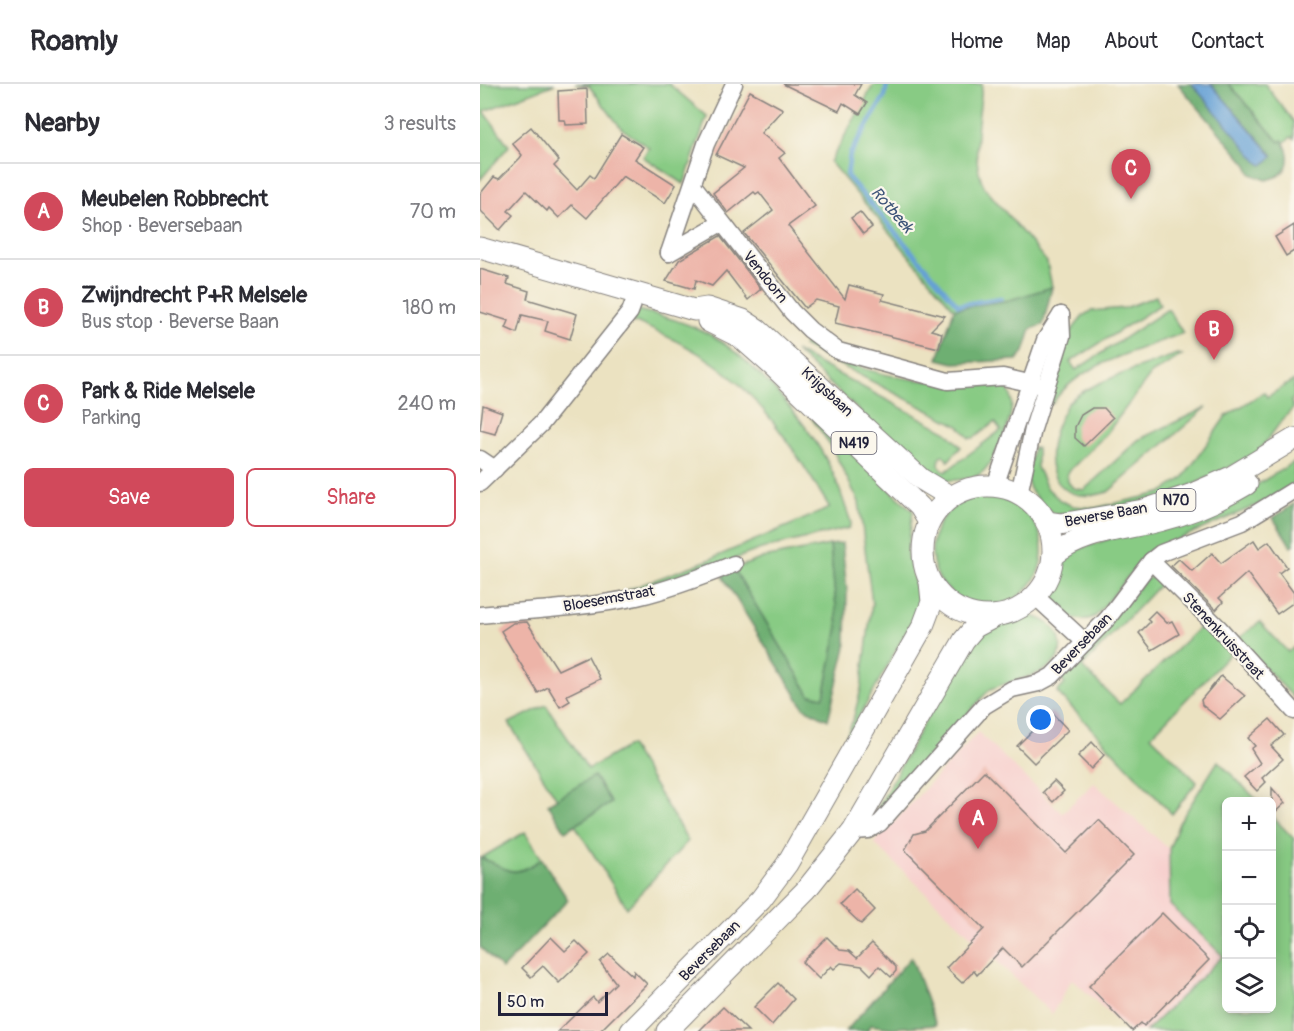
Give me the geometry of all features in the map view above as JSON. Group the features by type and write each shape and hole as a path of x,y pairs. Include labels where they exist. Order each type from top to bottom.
{"main road":[{"name":"Krijgsbaan","path":"480,248 693,310 705,319 740,337 920,507 929,522"},
{"name":"Krijgsbaan","path":"693,310 707,308 743,320 757,329 921,479 951,497"},
{"name":"Beverse Baan","path":"1046,522 1060,524 1153,507 1231,477 1294,439"},
{"name":"Beverse Baan","path":"1053,556 1080,539 1164,520 1205,506 1294,455"},
{"path":"995,486 1019,494 1035,506 1046,522 1053,556 1047,578 1035,596 1017,609 996,616 977,616 958,609 942,598 930,582 923,562 923,542 929,522 951,497 972,488 995,486"},
{"name":"Beversebaan","path":"631,1031 761,899 787,864 923,626 932,602 930,582"},
{"name":"Beversebaan","path":"667,1031 806,890 853,831 964,640 975,627 996,616"}],"street":[{"path":"721,223 669,254 706,144 734,84"},
{"name":"Vendoorn","path":"693,185 721,223 810,330 837,351 948,381 1003,377 1039,385"},
{"path":"480,483 541,424 630,312 637,293"},
{"path":"995,486 1039,385"},
{"path":"1019,494 1039,385"},
{"path":"480,459 495,469"},
{"name":"Beversebaan","path":"853,831 868,830 880,823 984,706 1012,688 1039,683 1052,676 1108,618 1151,561 1161,553 1250,518 1294,490"},
{"name":"Stenenkruisstraat","path":"1151,561 1220,629 1294,711"},
{"name":"Bloesemstraat","path":"480,615 586,606 637,597 684,584 734,564"},
{"path":"1035,596 1085,642"}],"shaded area":[{"path":"978,732 1062,813 1094,783 1169,849 1170,905 1222,956 1146,1031 1128,1031 1072,979 1052,1014 874,843"}],"green space":[{"path":"480,84 555,84 484,111 509,146 480,180"},
{"path":"575,84 669,84 707,116 684,184 643,157 649,148 621,128 589,86"},
{"path":"874,84 982,84 976,151 980,176 985,188 1047,262 1052,287 1010,300 954,309 830,162"},
{"path":"1178,84 1192,84 1263,165 1273,155 1211,84 1229,84 1279,142 1282,140 1286,147 1287,165 1280,175 1266,180 1251,174 1247,165"},
{"path":"1229,84 1265,84 1294,122 1294,139 1291,137 1284,143 1282,140 1279,142"},
{"path":"1052,287 1043,325 1031,329 1024,352 1017,360 954,363 938,359 954,309 1010,300"},
{"path":"1156,296 1160,305 1070,362 1076,370 1168,309 1183,333 1129,352 1093,368 1063,390 1052,404 1047,401 1064,340 1084,315 1091,311 1125,308"},
{"path":"637,310 673,319 707,333 742,358 777,392 808,430 820,449 839,487 851,522 849,528 761,549 670,583 622,592 706,561 830,508 783,435 740,385 714,363 693,350 636,322 634,324 631,320"},
{"path":"807,340 845,362 888,375 926,381 989,382 1007,389 1011,396 1012,406 1005,433 993,458 980,474 963,479 941,480 920,468 795,351 947,432 961,447 948,461 943,455 940,456 939,465 945,472 1001,430 995,422 974,438 969,438 959,426 803,346"},
{"path":"1177,354 1182,355 1151,374 1107,433 1067,473 1068,482 1073,488 1084,490 1138,440 1207,407 1108,492 1089,495 1074,494 1063,487 1055,478 1051,465 1051,450 1054,434 1068,404 1078,395 1104,381"},
{"path":"1294,380 1294,398 1291,401 1294,408 1254,455 1168,497 1079,516 1054,514 1044,507 1031,491 1027,481 1033,448 1037,448 1037,467 1047,488 1061,501 1073,506 1095,508 1161,493 1183,478 1226,416 1264,392 1267,397"},
{"path":"808,413 913,511 907,555 921,605 838,755 853,720 861,689 872,603 859,502 831,446"},
{"path":"1294,462 1294,484 1262,503 1148,552 1096,616 1081,620 1074,618 1067,615 1056,604 1052,588 1053,579 1067,553 1240,495"},
{"path":"987,496 1008,500 1026,512 1038,530 1042,551 1038,572 1026,590 1008,602 987,606 966,602 948,590 936,572 932,551 936,530 948,512 966,500"},
{"path":"1294,504 1294,545 1291,546 1273,518"},
{"path":"842,543 847,591 846,647 828,720 804,708 722,576 734,569 810,695 824,697 838,627 830,545"},
{"path":"830,545 838,627 824,697 810,695 734,569 763,558"},
{"path":"1154,577 1162,582 1082,667 1120,704 1203,624 1230,654 1151,736 1197,782 1172,814 1057,692 1065,684 1059,677 1146,579"},
{"path":"1029,615 1044,621 1056,631 1060,641 1060,653 1055,662 1035,674 989,690 871,820 964,650 991,626"},
{"path":"1260,622 1288,652 1294,647 1294,698 1238,639"},
{"path":"546,705 588,769 630,745 688,841 627,908 575,825 611,803 595,777 557,799 509,723"},
{"path":"1218,761 1254,797 1222,797 1222,955 1170,905 1169,849 1179,823"},
{"path":"594,776 611,803 565,831 548,804"},
{"path":"1276,820 1294,839 1294,1031 1146,1031 1222,957 1222,1013 1276,1013"},
{"path":"525,832 542,859 532,865 511,871 481,858"},
{"path":"480,858 514,871 521,870 542,859 568,900 502,969 480,947"},
{"path":"911,957 936,1025 891,1028 870,1025 867,1031 846,1031"}],"water":[{"path":"1192,84 1211,84 1273,156 1263,165 1259,163"}],"building":[{"path":"783,84 861,84 855,95 867,103 860,114 843,103 839,111"},
{"path":"587,89 588,124 566,125 565,120 559,120 558,91"},
{"path":"750,91 783,109 761,133 785,153 779,158 815,206 788,226 845,299 849,285 884,294 882,300 945,316 931,330 942,333 939,348 835,323 839,306 816,300 805,308 744,233 773,210 759,192 756,194 754,192 728,213 713,193 744,168 716,155"},
{"path":"531,127 559,161 554,166 577,190 590,175 594,178 621,134 643,147 635,159 676,185 665,203 623,176 587,218 572,205 559,218 549,208 547,211 526,191 508,211 513,215 500,230 480,210 480,194 494,177 499,179 520,158 522,155 512,143"},
{"path":"860,212 872,227 863,234 851,218"},
{"path":"1294,225 1294,251 1286,256 1275,237"},
{"path":"720,236 761,289 748,300 726,271 712,286 696,280 694,289 666,281 679,260"},
{"path":"480,269 509,278 507,284 529,291 527,299 577,314 570,339 545,331 548,321 522,315 517,333 506,328 509,321 480,312"},
{"path":"483,405 502,412 495,434 480,430"},
{"path":"1092,408 1104,408 1113,418 1084,446 1075,438 1075,427 1081,415"},
{"path":"1254,540 1259,548 1269,541 1287,567 1279,573 1294,593 1294,602 1277,614 1247,573 1219,598 1223,602 1216,610 1171,566 1179,559 1192,571 1212,553 1221,563"},
{"path":"1155,611 1167,623 1172,621 1179,634 1152,650 1139,633 1150,622 1147,619"},
{"path":"527,622 558,670 588,656 600,679 567,695 570,701 560,707 548,687 538,693 501,631 513,623"},
{"path":"1221,676 1245,696 1220,719 1202,705 1201,700"},
{"path":"1051,712 1068,730 1034,763 1017,746"},
{"path":"1270,719 1284,735 1271,746 1283,759 1262,778 1266,782 1257,791 1244,777 1260,763 1251,749 1255,746 1248,738"},
{"path":"1092,742 1104,755 1091,769 1078,756"},
{"path":"984,771 1066,853 1099,820 1134,855 1022,967 1003,948 977,975 974,971 962,983 946,968 984,929 905,850 914,834 925,831"},
{"path":"1054,781 1064,791 1053,802 1043,792"},
{"path":"1272,788 1285,803 1276,811 1276,797 1272,797"},
{"path":"855,889 875,910 861,924 840,904"},
{"path":"1162,913 1209,960 1144,1026 1141,1023 1132,1031 1089,986"},
{"path":"551,937 565,951 576,941 589,954 559,983 543,966 531,977 522,968"},
{"path":"827,937 840,950 849,951 857,958 872,943 896,967 896,971 891,977 879,966 871,975 862,966 841,963 834,969 831,966 819,979 802,962"},
{"path":"609,954 633,976 634,971 647,984 600,1031 558,1031 593,997 597,1002 616,983 600,962"},
{"path":"778,983 794,999 772,1025 754,1007"},
{"path":"723,1007 748,1031 699,1031"}],"waterway":[{"name":"Rotbeek","path":"887,84 885,96 850,154 847,176 958,305 1001,298"}],"place":[{"name":"Park & Ride Melsele","path":"1131,199"},
{"name":"Zwijndrecht P+R Melsele","path":"1214,360"},
{"name":"Meubelen Robbrecht","path":"978,849"}]}
